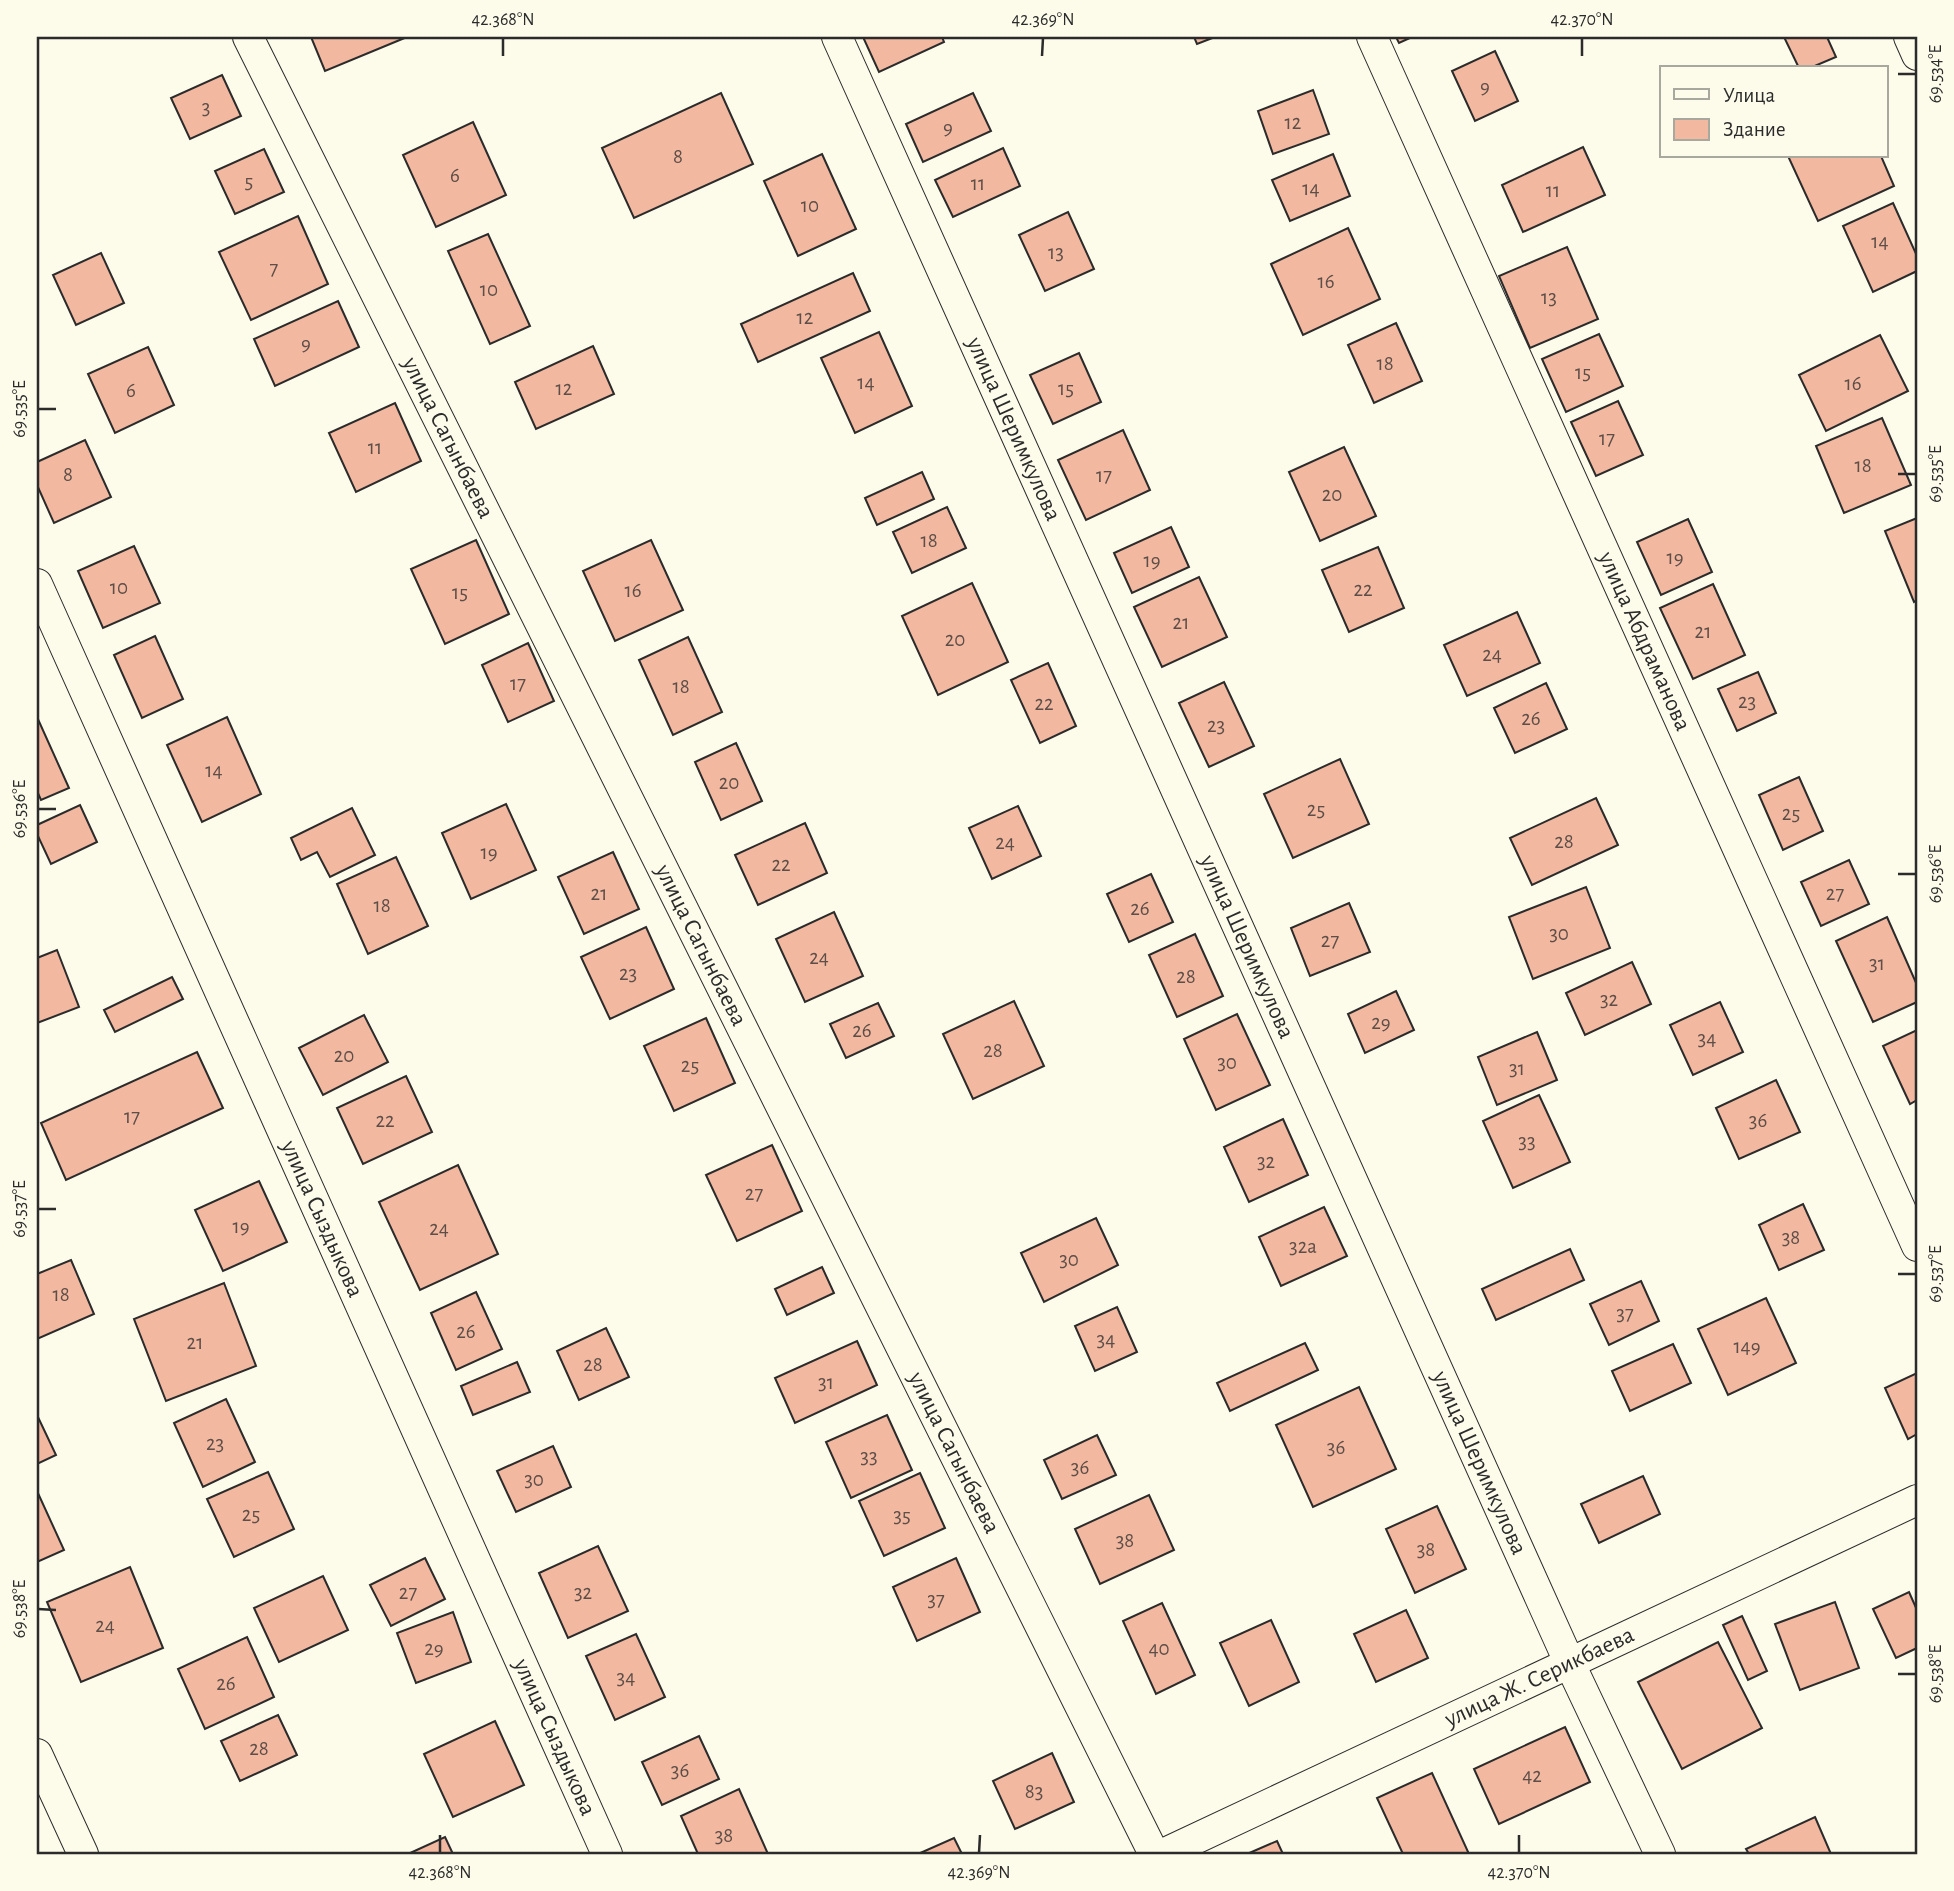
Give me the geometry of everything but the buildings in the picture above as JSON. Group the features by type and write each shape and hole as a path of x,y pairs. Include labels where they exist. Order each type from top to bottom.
{"street":[{"name":"улица Сагынбаева","path":"248,37 1154,1854"},
{"name":"улица Шеримкулова","path":"837,37 1570,1664 1660,1854"},
{"name":"улица Абдраманова","path":"1372,37 1917,1246"},
{"path":"1909,37 1917,55"},
{"name":"улица Сыздыкова","path":"37,584 607,1854"},
{"name":"улица Ж. Серикбаева","path":"1163,1854 1917,1500"},
{"path":"37,1754 83,1854"}]}
